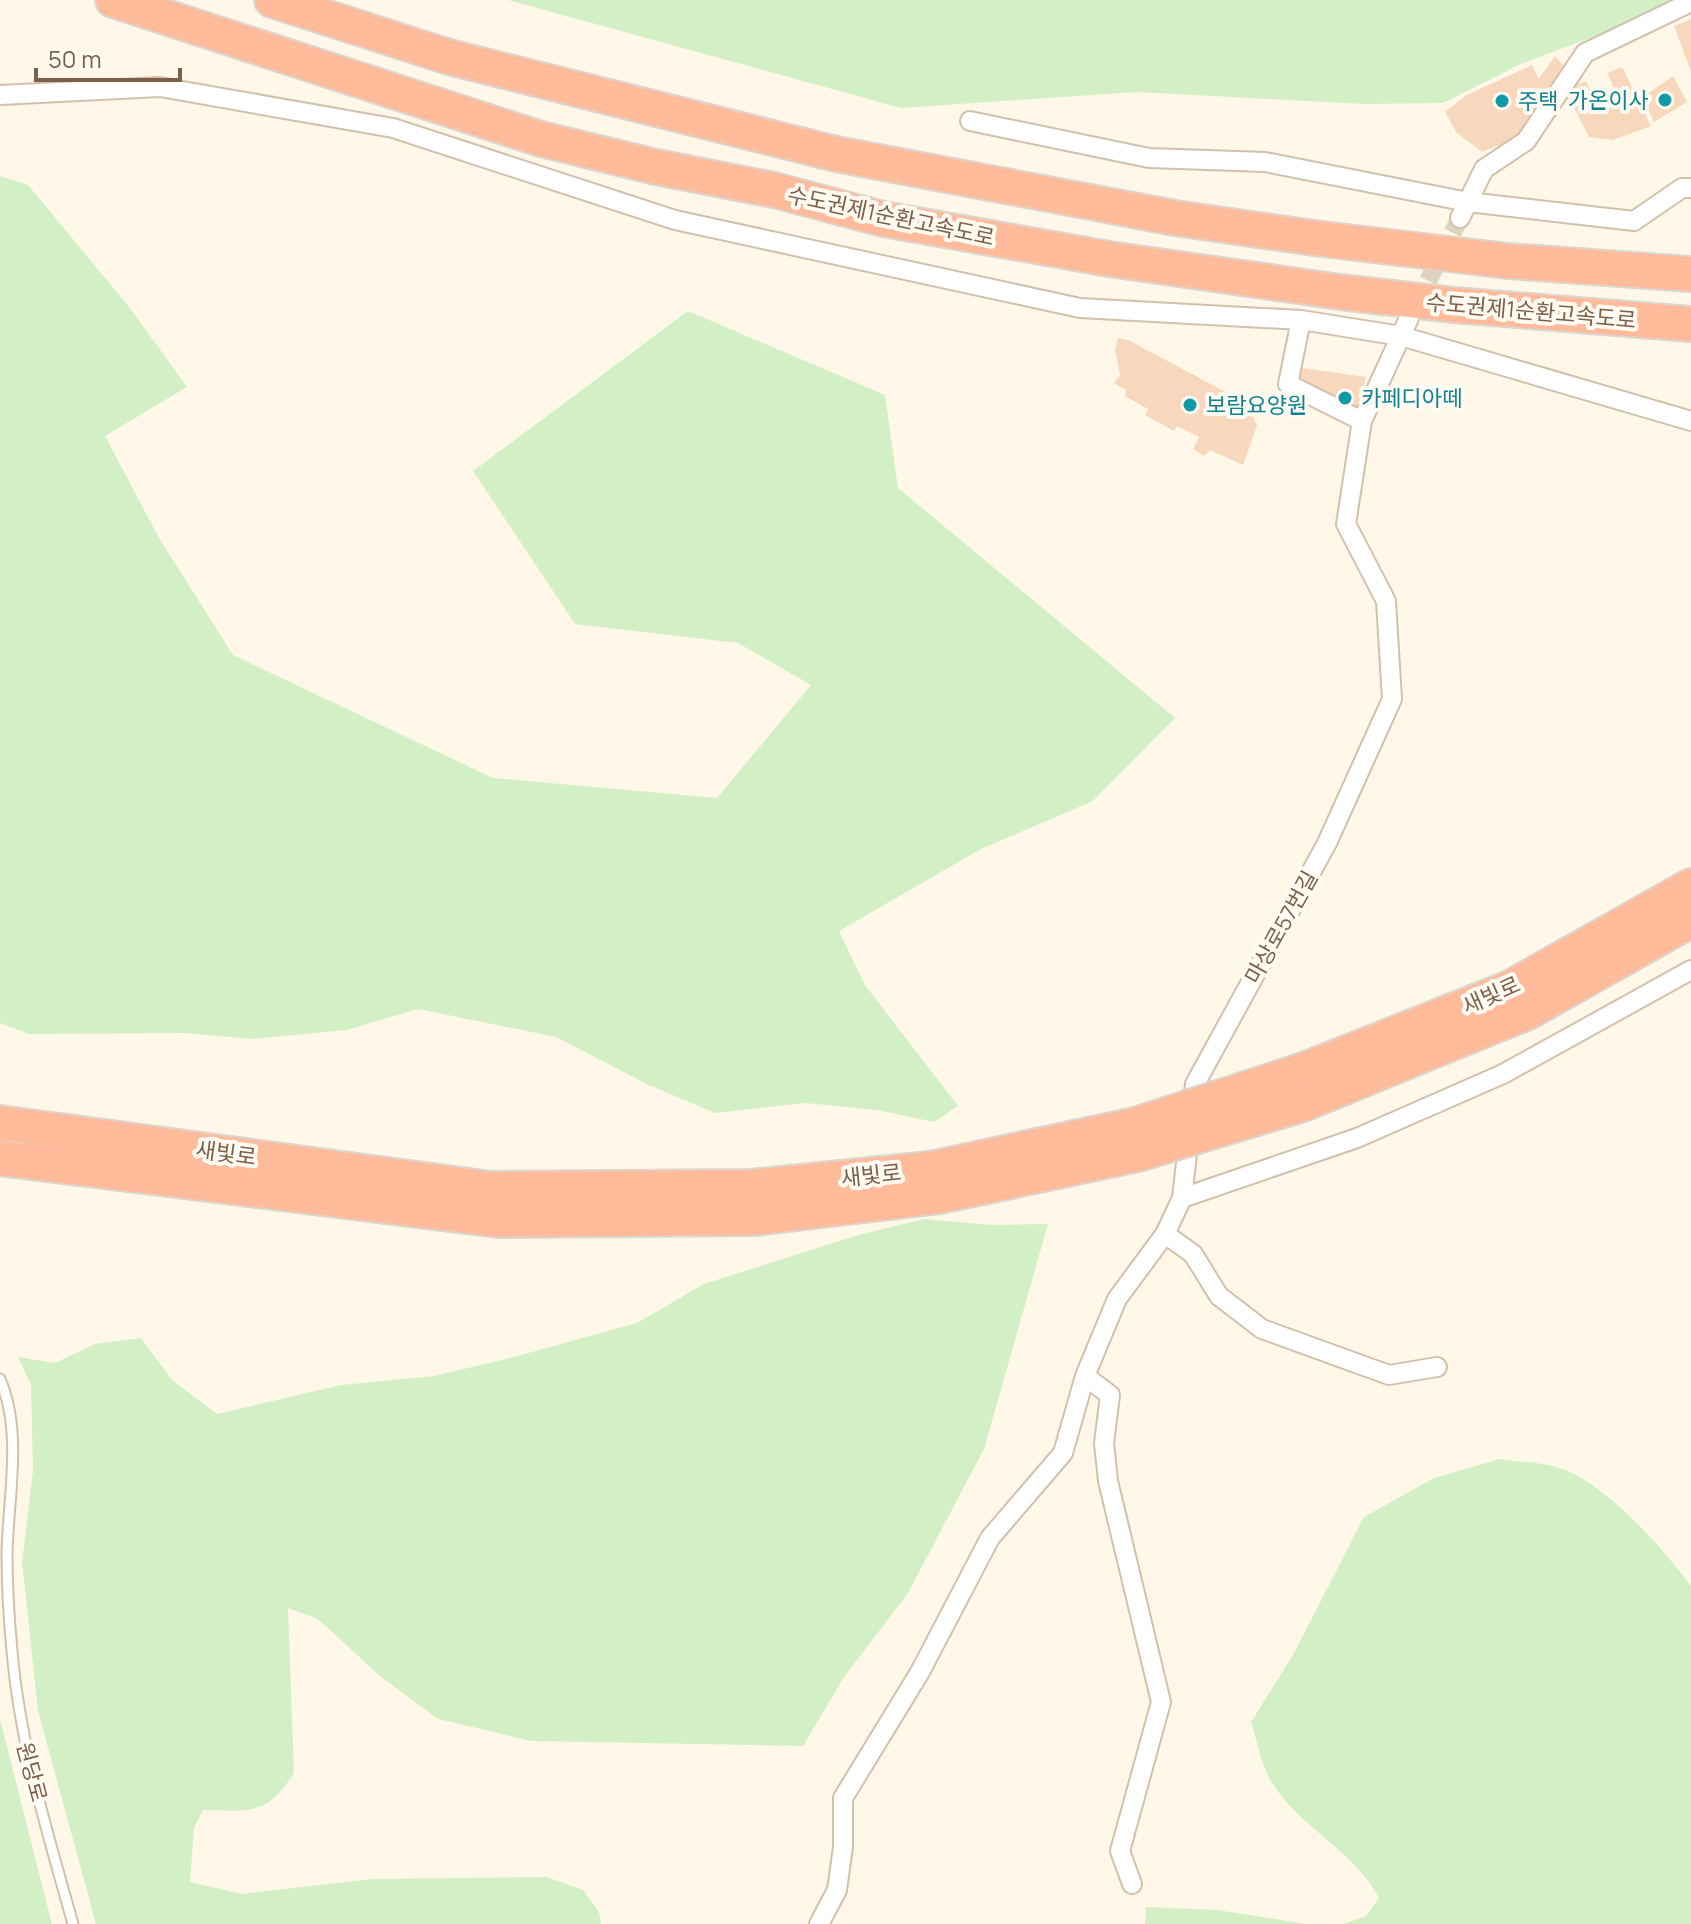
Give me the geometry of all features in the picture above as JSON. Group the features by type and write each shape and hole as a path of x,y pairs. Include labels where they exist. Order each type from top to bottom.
{"highway":[{"name":"수도권제1순환고속도로","path":"113,0 541,139 656,167 774,190 883,219 1109,259 1340,292 1691,324"},
{"path":"272,0 449,57 836,154 1175,218 1314,238 1508,261 1691,274"},
{"name":"새빛로","path":"1304,1087 1510,988 1691,886"},
{"name":"새빛로","path":"0,1158 498,1220 755,1218 940,1196 1137,1140 1528,1012 1691,920"},
{"name":"새빛로","path":"0,1123 491,1189 766,1186 930,1169 1137,1140"}],"street":[{"path":"1464,210 1484,169 1526,141 1585,53 1691,2"},
{"path":"0,95 160,87 393,128 675,220 1080,308 1301,320 1401,336 1691,421"},
{"path":"970,121 1149,158 1265,162 1464,210 1634,221 1682,188 1691,188"},
{"name":"마상로57번길","path":"819,1924 837,1890 843,1847 843,1798 920,1672 990,1538 1063,1453 1085,1376 1117,1299 1165,1234 1182,1198 1195,1084 1327,843 1392,699 1386,601 1346,524 1362,421 1409,318"},
{"path":"1301,320 1288,384 1362,421"},
{"path":"1182,1198 1357,1138 1503,1074 1691,970"},
{"path":"1165,1234 1193,1254 1219,1296 1262,1329 1389,1375 1437,1367"},
{"path":"1085,1376 1110,1395 1104,1443 1108,1481 1161,1702 1120,1851 1132,1884"}],"lane":[{"name":"원당로","path":"0,1379 6,1393 12,1462 7,1555 12,1651 22,1738 73,1924"}],"green space":[{"path":"508,0 1691,0 1523,63 1443,103 1363,104 1137,92 901,108"},
{"path":"0,176 28,185 130,308 187,387 105,436 159,538 233,655 493,778 717,798 811,685 738,643 575,624 473,471 688,311 885,395 898,488 1175,718 1093,801 981,849 839,931 865,985 958,1106 934,1122 877,1110 805,1103 715,1113 649,1085 556,1037 418,1009 347,1030 252,1039 184,1033 29,1034 0,1023"},
{"path":"924,1219 991,1225 1048,1224 984,1449 908,1593 844,1677 803,1746 532,1741 438,1719 380,1676 318,1619 288,1608 294,1773 266,1804 245,1810 203,1810 194,1828 190,1882 242,1894 372,1879 547,1877 583,1890 599,1912 601,1924 96,1924 38,1711 22,1562 33,1471 31,1385 18,1357 55,1363 95,1344 141,1338 172,1380 217,1414 341,1385 434,1376 637,1323 704,1284 855,1236"},
{"path":"1500,1459 1556,1467 1593,1485 1648,1535 1691,1586 1691,1924 1343,1924 1366,1916 1379,1898 1355,1865 1295,1812 1264,1767 1251,1722 1293,1655 1364,1517 1434,1478"},
{"path":"0,1719 52,1924 0,1924"},
{"path":"1146,1907 1217,1910 1307,1924 1145,1924"}],"building":[{"path":"1691,19 1691,72 1674,26"},
{"name":"주택","path":"1555,56 1566,69 1522,136 1482,152 1456,132 1445,112 1465,96 1532,65 1539,79"},
{"path":"1622,67 1651,126 1613,140 1589,137 1569,98 1579,93 1574,86 1586,81 1595,99 1615,90 1607,73"},
{"name":"가온이사","path":"1673,76 1687,102 1654,122 1643,97"},
{"name":"보람요양원","path":"1118,338 1128,340 1235,397 1234,401 1251,412 1257,426 1243,465 1210,450 1204,456 1193,449 1199,437 1177,426 1174,431 1145,415 1148,409 1125,396 1126,390 1114,383 1120,375 1115,349"},
{"name":"카페디아떼","path":"1302,368 1366,377 1359,414 1298,382"}],"tunnel":[{"path":"1416,305 1460,218"}],"place":[{"name":"가온이사","path":"1665,100"},
{"name":"주택","path":"1502,101"},
{"name":"카페디아떼","path":"1345,398"},
{"name":"보람요양원","path":"1190,405"}]}
